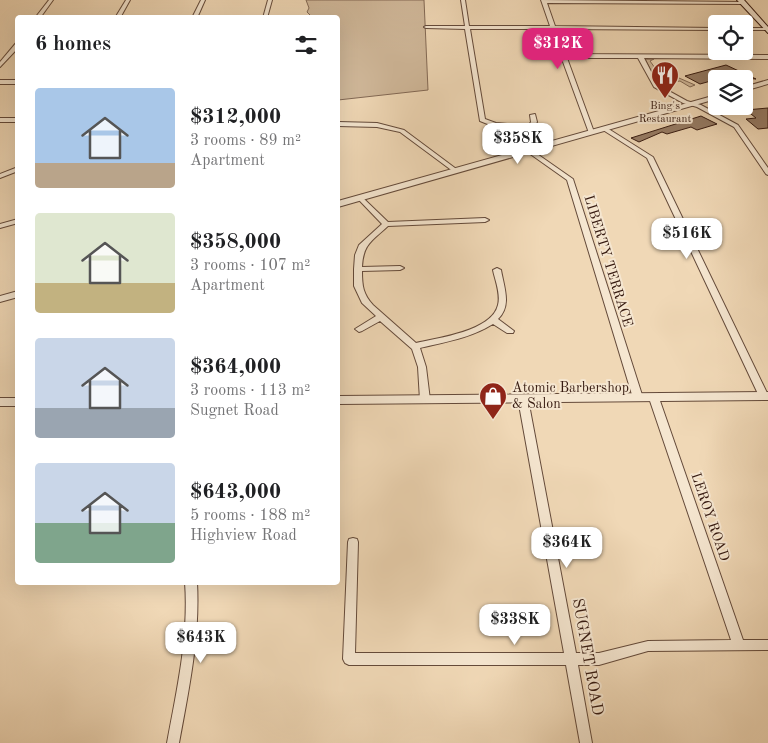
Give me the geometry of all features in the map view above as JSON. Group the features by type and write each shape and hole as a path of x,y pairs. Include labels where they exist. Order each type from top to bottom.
{"main road":[{"path":"742,1 767,30"}],"street":[{"path":"39,15 51,0"},
{"path":"118,15 128,0"},
{"path":"195,15 202,0"},
{"path":"266,15 270,0"},
{"path":"463,0 482,120 495,125 530,128 553,143"},
{"path":"591,132 543,1 742,1"},
{"path":"426,28 708,29"},
{"path":"753,29 767,30"},
{"path":"0,65 15,48"},
{"path":"563,56 768,57"},
{"path":"640,56 654,85 704,108 736,126 768,173"},
{"path":"0,82 15,82"},
{"path":"753,87 766,84"},
{"path":"340,203 708,99"},
{"path":"530,128 534,122 533,115"},
{"path":"0,120 15,120"},
{"path":"340,124 369,124 397,129 408,134 456,171"},
{"path":"340,400 766,396 650,157 605,128"},
{"name":"LIBERTY TERRACE","path":"528,150 570,179 638,398"},
{"path":"0,176 15,170"},
{"path":"360,198 386,224"},
{"path":"425,400 422,367 414,346 365,301 359,291 359,255 363,245 386,224 486,220"},
{"path":"0,226 15,223"},
{"path":"358,269 400,268"},
{"path":"414,346 474,330 493,320 502,305 497,270"},
{"path":"0,299 15,295"},
{"path":"359,329 381,317"},
{"path":"493,320 510,331"},
{"name":"LEROY ROAD","path":"654,398 739,646"},
{"name":"SUGNET ROAD","path":"523,399 586,743"},
{"path":"0,402 15,402"},
{"path":"352,542 349,659 599,659 648,646 768,645"},
{"path":"173,743 188,656 192,618 191,585"}],"shaded area":[{"path":"306,0 424,0 428,90 340,100 340,15 310,15 307,12 309,8"},
{"path":"645,59 654,59 650,61 655,68 659,68 657,70 675,80 679,78 695,85 690,87 680,81 658,84"}],"building":[{"path":"726,65 737,70 708,70 708,82 700,84 685,76"},
{"path":"768,108 768,128 758,129 746,119 756,118 752,115 753,109"},
{"path":"701,116 717,124 697,130 691,127 667,134 662,132 639,142 631,138"}],"place":[{"name":"Bing's Restaurant","path":"665,99"},
{"name":"Atomic Barbershop & Salon","path":"493,420"}]}
